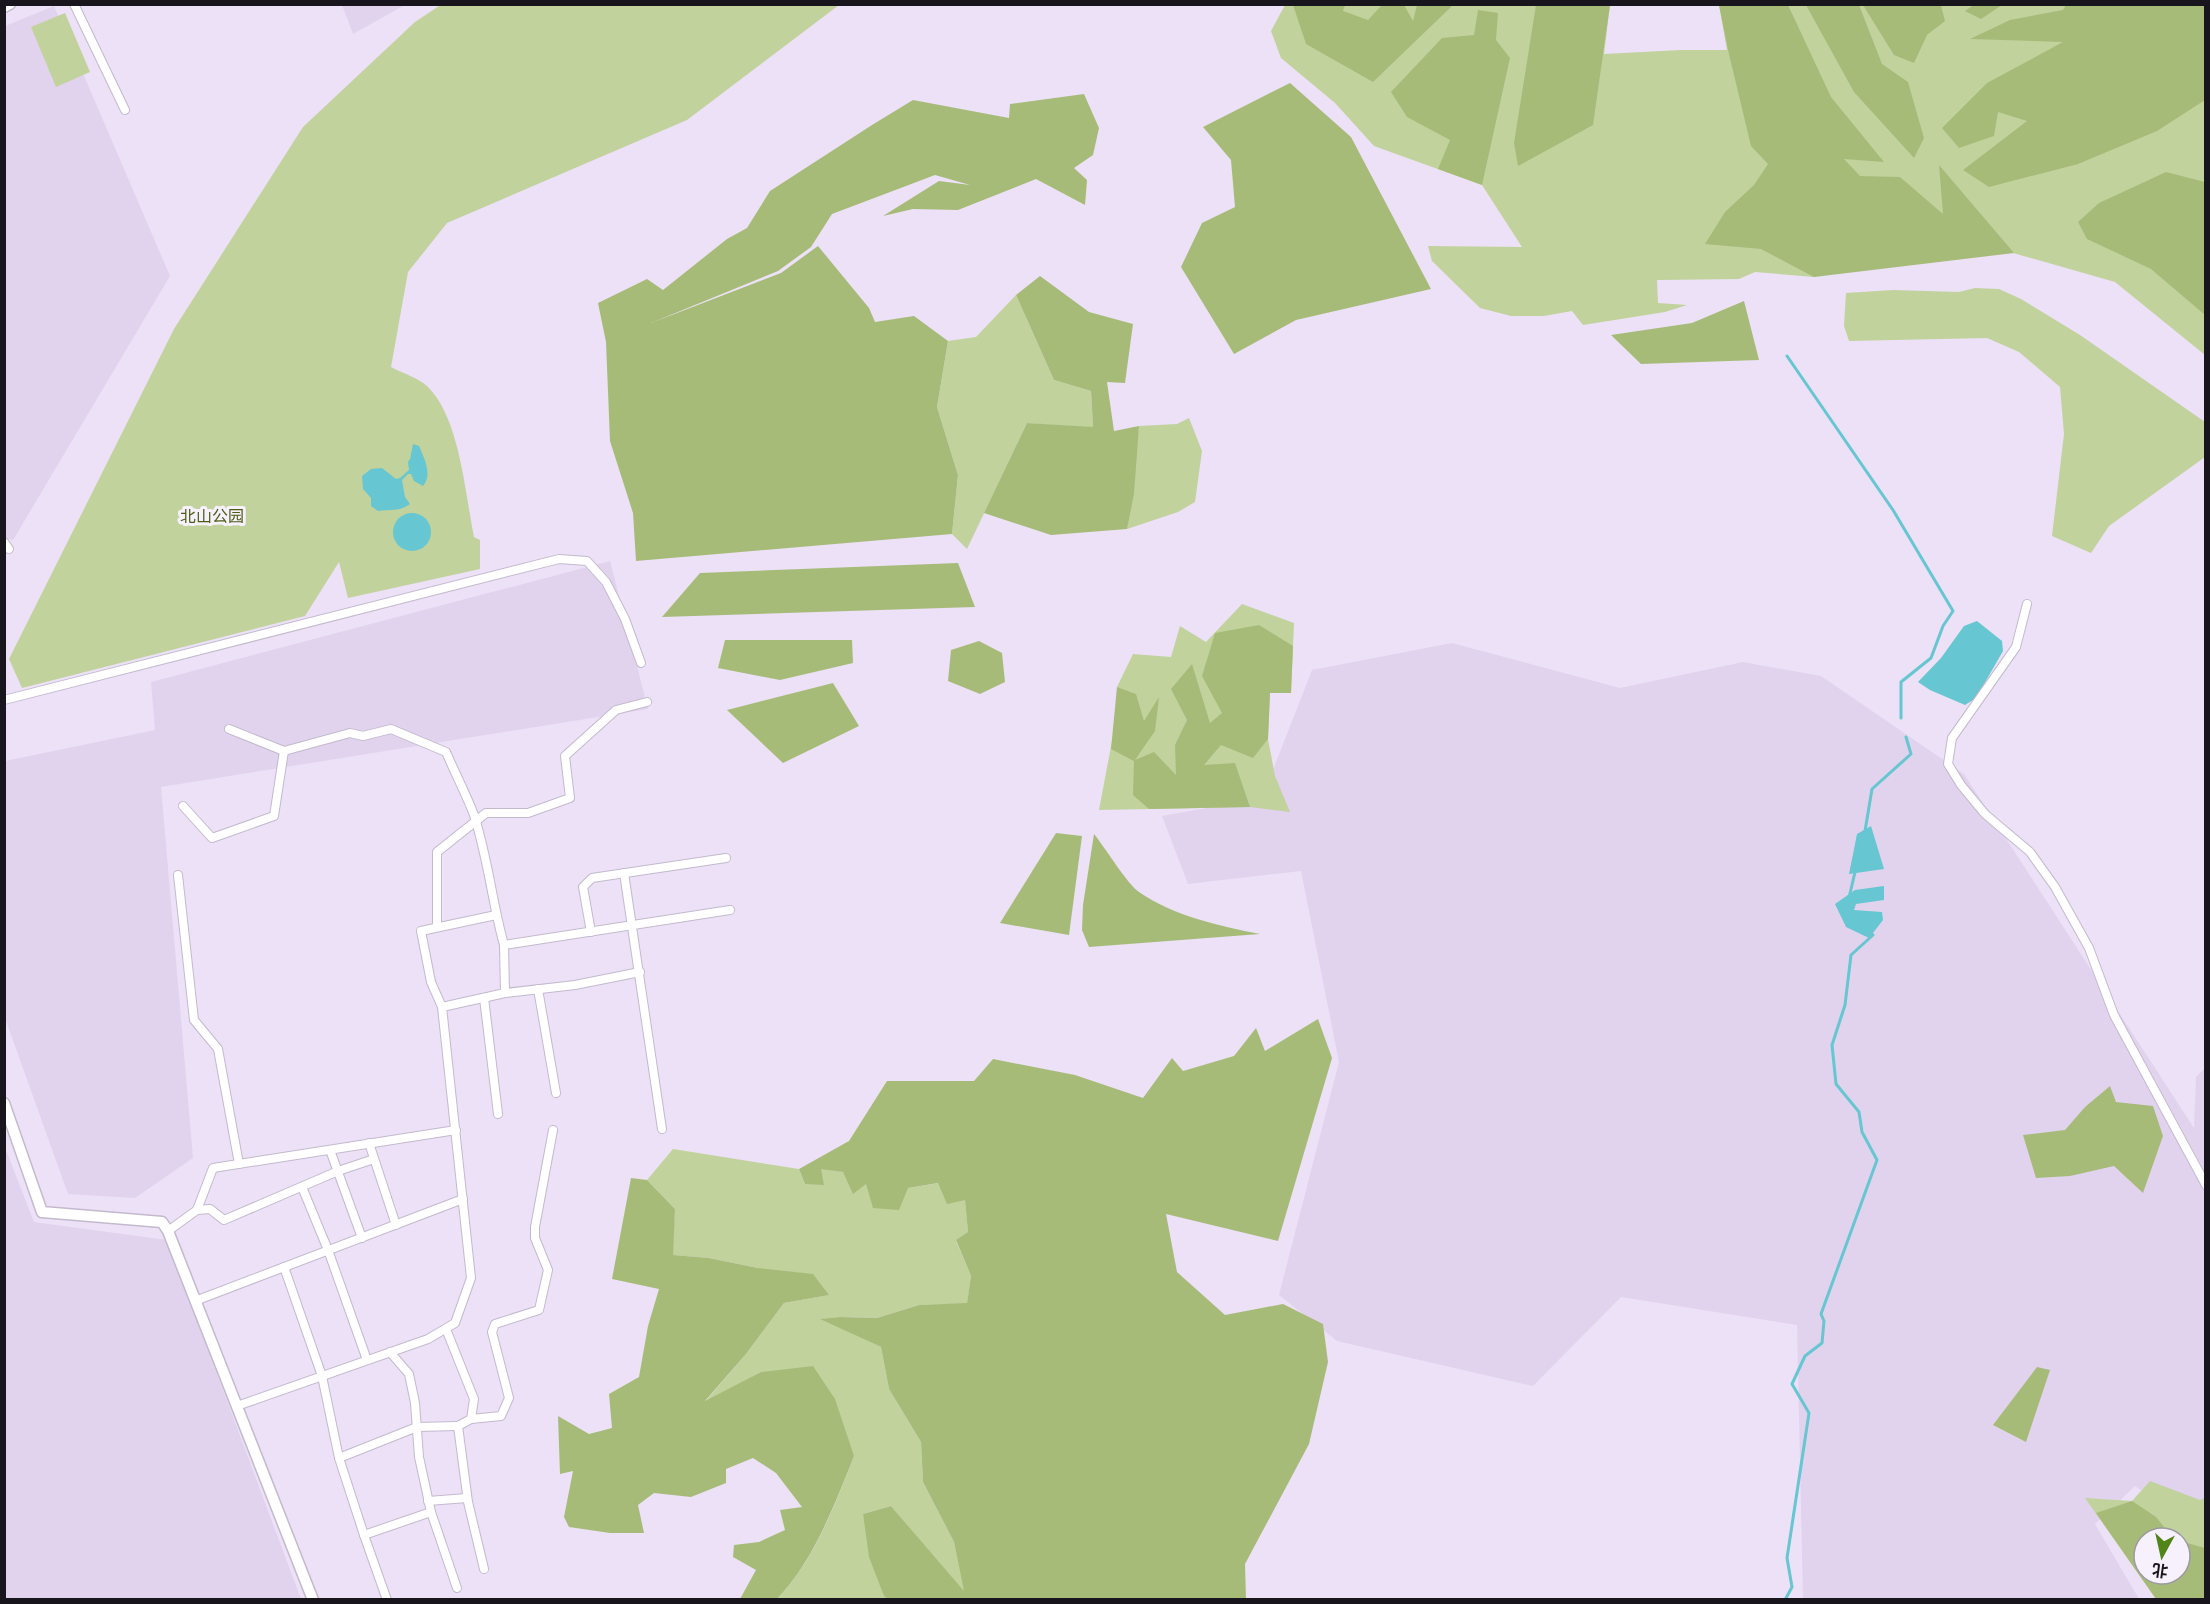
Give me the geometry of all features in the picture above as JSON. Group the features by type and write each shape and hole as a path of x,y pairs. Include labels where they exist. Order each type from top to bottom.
{"street":[{"path":"4,7 10,4"},
{"path":"75,4 125,110"},
{"path":"4,700 559,559 587,561 606,582 625,619 640,663"},
{"path":"2027,604 2016,647 1952,738 1948,764 1961,785 1985,814 2030,852 2055,887 2089,948 2114,1015 2205,1185"},
{"path":"437,927 437,852 486,813 528,813 570,798 566,756 616,710 647,702"},
{"path":"229,729 284,751 350,733 363,736 391,729 446,752 475,821 487,862 496,915 504,945 505,993"},
{"path":"183,806 212,838 274,816 284,751"},
{"path":"591,932 584,887 592,878 726,858"},
{"path":"624,873 662,1130"},
{"path":"178,875 194,1020 218,1048 239,1164"},
{"path":"504,945 730,910"},
{"path":"237,1406 428,1339 455,1323 471,1278 442,1006 430,982 421,931 496,915"},
{"path":"442,1006 505,993 575,985 640,972"},
{"path":"538,989 556,1093"},
{"path":"484,998 498,1114"},
{"path":"4,1103 42,1212 162,1221 168,1231 313,1599"},
{"path":"197,1210 213,1168 456,1130"},
{"path":"339,1458 417,1427 458,1426 471,1419 501,1416 509,1398 492,1332 495,1324 538,1310 548,1270 535,1238 535,1227 554,1130"},
{"path":"369,1143 396,1225"},
{"path":"330,1150 362,1238"},
{"path":"168,1231 197,1210 210,1209 224,1220 338,1171 374,1160"},
{"path":"302,1187 328,1250 367,1360"},
{"path":"195,1301 463,1199"},
{"path":"284,1267 322,1376 339,1458 387,1599"},
{"path":"446,1329 474,1399 471,1419"},
{"path":"390,1352 409,1374 415,1403 418,1457 428,1501 458,1588"},
{"path":"458,1426 467,1498 484,1569"},
{"path":"428,1501 467,1498"},
{"path":"364,1535 431,1512"}],"shaded area":[{"path":"342,5 405,5 353,34"},
{"path":"54,6 170,276 13,540 5,538 5,26"},
{"path":"610,561 648,709 161,787 193,1158 135,1198 68,1194 5,1018 5,761 155,730 151,682"},
{"path":"1452,643 1620,688 1743,662 1821,676 1964,774 2194,1128 2196,1077 2205,1068 2205,1508 2193,1526 2135,1486 2095,1524 2139,1599 1803,1599 1797,1325 1621,1297 1533,1386 1337,1341 1279,1295 1339,1062 1301,871 1188,884 1162,816 1262,798 1312,670"},
{"path":"4,1145 34,1222 167,1240 301,1599 5,1599"}],"green space":[{"name":"北山公园","path":"442,4 839,5 687,120 447,223 408,272 391,367 428,387 439,401 447,418 460,458 474,537 480,540 480,569 348,598 339,562 305,616 22,688 9,659 174,329 303,127 415,22"},
{"path":"1975,4 2002,5 1981,19 1965,11"},
{"path":"1285,5 1610,5 1604,54 1727,50 1719,5 2205,5 2205,355 2115,282 1971,241 1814,277 1755,272 1739,279 1657,280 1658,303 1687,305 1665,312 1583,325 1572,311 1544,316 1511,316 1480,308 1432,261 1428,246 1522,247 1482,185 1374,146 1335,103 1281,58 1271,31"},
{"path":"1293,5 1345,5 1343,11 1368,20 1382,5 1404,5 1413,21 1417,5 1453,5 1373,82 1306,44"},
{"path":"1536,5 1610,5 1593,125 1518,166 1514,143"},
{"path":"1719,5 1788,5 1831,97 1884,162 1844,159 1860,176 1900,177 1943,214 1939,165 2014,253 1814,277 1761,249 1705,244 1725,212 1754,185 1768,164 1751,146"},
{"path":"1806,5 1859,5 1882,64 1908,82 1924,138 1914,158 1854,92"},
{"path":"1863,5 1941,5 1945,21 1927,35 1914,63 1894,55"},
{"path":"2066,5 2205,5 2205,100 2157,131 2078,164 1989,187 1963,170 2027,121 1998,112 1994,136 1959,148 1942,128 1987,83 2063,42 1970,39 2010,20 2063,10"},
{"path":"1478,10 1498,13 1496,40 1510,58 1482,185 1438,169 1450,140 1407,117 1391,92 1442,38 1474,35"},
{"path":"65,13 90,72 56,87 31,27"},
{"path":"1290,83 1351,137 1431,289 1296,320 1234,354 1181,267 1202,223 1235,207 1231,160 1203,127"},
{"path":"1084,94 1099,128 1093,155 1074,168 1087,180 1085,205 1036,179 958,210 913,209 883,216 939,181 970,185 935,175 832,214 811,247 778,271 651,323 781,273 818,246 869,308 875,322 914,316 948,341 937,407 958,475 952,534 636,561 633,513 610,441 606,342 598,303 647,279 663,290 727,239 747,228 770,191 913,100 1009,118 1010,104"},
{"path":"2166,172 2205,182 2205,315 2151,269 2087,239 2078,222 2099,203"},
{"path":"1040,276 1089,312 1133,324 1125,383 1107,382 1114,431 1139,426 1134,494 1127,529 1051,535 984,513 1027,423 1093,427 1091,391 1054,380 1016,295"},
{"path":"1975,288 1999,289 2021,299 2080,335 2205,422 2205,457 2109,526 2091,553 2052,536 2064,434 2060,387 2019,352 1987,338 1849,341 1844,326 1846,293 1893,290 1959,292"},
{"path":"1016,295 1054,380 1091,391 1093,428 1027,423 967,549 952,534 958,475 937,407 948,341 976,337"},
{"path":"1744,301 1759,360 1641,364 1611,335 1692,323"},
{"path":"1189,418 1202,451 1195,502 1178,512 1127,529 1139,426 1177,424"},
{"path":"958,563 975,607 662,617 700,573"},
{"path":"1242,604 1294,623 1291,693 1270,693 1268,739 1275,776 1290,812 1250,807 1099,810 1116,720 1117,687 1133,654 1171,657 1180,626 1206,642"},
{"path":"1259,625 1293,646 1291,693 1270,693 1268,739 1253,758 1221,745 1204,765 1235,763 1250,807 1149,809 1133,795 1134,761 1111,749 1117,687 1136,694 1144,721 1159,697 1155,731 1135,760 1154,752 1176,775 1175,745 1187,720 1171,689 1192,664 1210,723 1222,713 1202,676 1215,633"},
{"path":"725,640 852,640 853,663 780,680 718,668"},
{"path":"979,641 1002,653 1005,682 980,694 948,681 951,650"},
{"path":"833,683 859,726 783,763 727,710"},
{"path":"1056,833 1082,836 1069,935 1000,923"},
{"path":"1094,834 1134,888 1152,900 1197,919 1260,934 1089,947 1082,930 1083,905"},
{"path":"1318,1019 1332,1058 1278,1241 1166,1214 1177,1272 1225,1315 1283,1304 1323,1324 1328,1362 1309,1444 1245,1564 1246,1599 889,1600 884,1596 869,1557 863,1514 891,1506 964,1591 954,1542 923,1482 921,1442 889,1389 881,1347 820,1319 877,1318 919,1305 967,1303 971,1276 956,1240 968,1232 965,1200 947,1204 938,1183 908,1188 899,1210 873,1208 866,1184 853,1194 843,1172 821,1169 824,1185 805,1184 799,1169 849,1141 887,1081 974,1081 993,1059 1075,1075 1143,1098 1172,1058 1183,1071 1234,1056 1256,1028 1265,1051"},
{"path":"2110,1086 2116,1102 2153,1106 2163,1136 2143,1193 2114,1166 2070,1176 2036,1178 2023,1135 2065,1130 2085,1107"},
{"path":"673,1149 799,1169 805,1184 821,1168 843,1172 866,1184 908,1188 939,1183 965,1199 968,1232 956,1241 971,1276 967,1304 919,1305 877,1318 822,1319 881,1347 889,1389 921,1442 923,1482 954,1542 965,1593 891,1506 863,1514 884,1596 889,1599 777,1599 813,1550 854,1456 761,1372 704,1403 746,1354 784,1303 828,1295 758,1268 709,1258 672,1255 675,1209 647,1180"},
{"path":"631,1178 647,1180 675,1209 673,1255 709,1258 758,1268 813,1274 829,1295 784,1303 746,1354 705,1401 761,1372 813,1366 835,1399 854,1456 822,1532 802,1568 777,1599 740,1599 756,1570 733,1557 734,1545 759,1542 785,1530 780,1510 802,1507 776,1473 753,1458 726,1469 726,1483 691,1497 654,1493 638,1505 644,1533 610,1533 569,1527 564,1517 573,1471 560,1474 558,1416 589,1434 612,1428 609,1394 639,1377 648,1326 659,1289 612,1279"},
{"path":"2037,1367 2050,1370 2026,1442 1993,1425"},
{"path":"2150,1481 2200,1500 2205,1498 2205,1599 2156,1599 2147,1586 2192,1586 2192,1526 2132,1526 2132,1565 2085,1498 2132,1501"},
{"path":"2132,1501 2156,1517 2163,1526 2132,1526 2132,1565 2096,1513"},
{"path":"2192,1544 2205,1548 2205,1599 2156,1599 2147,1586 2192,1586"}],"water":[{"path":"413,444 419,446 425,461 426,482 423,486 414,481 411,474 408,474 402,480 405,497 410,504 398,509 378,511 371,506 371,498 363,489 362,476 371,469 382,468 396,479 400,478 409,470 408,462"},
{"path":"412,513 425,519 431,532 425,545 412,551 399,545 393,532 399,519"},
{"path":"1977,621 2002,641 2003,651 1976,698 1965,705 1930,690 1918,682 1941,658 1964,626"},
{"path":"1871,826 1884,869 1849,874 1857,834"},
{"path":"1884,886 1884,900 1856,904 1854,910 1882,912 1883,920 1869,938 1846,927 1835,904 1855,890"}],"waterway":[{"path":"1787,356 1893,510 1953,611 1943,626 1931,658 1901,682 1901,718"},
{"path":"1865,831 1872,789 1911,754 1906,737"},
{"path":"1849,898 1855,872"},
{"path":"1785,1600 1792,1587 1787,1558 1809,1413 1792,1384 1805,1356 1822,1343 1824,1321 1821,1314 1877,1160 1862,1132 1859,1112 1836,1084 1832,1045 1845,1005 1851,955 1873,935 1870,932"}]}
